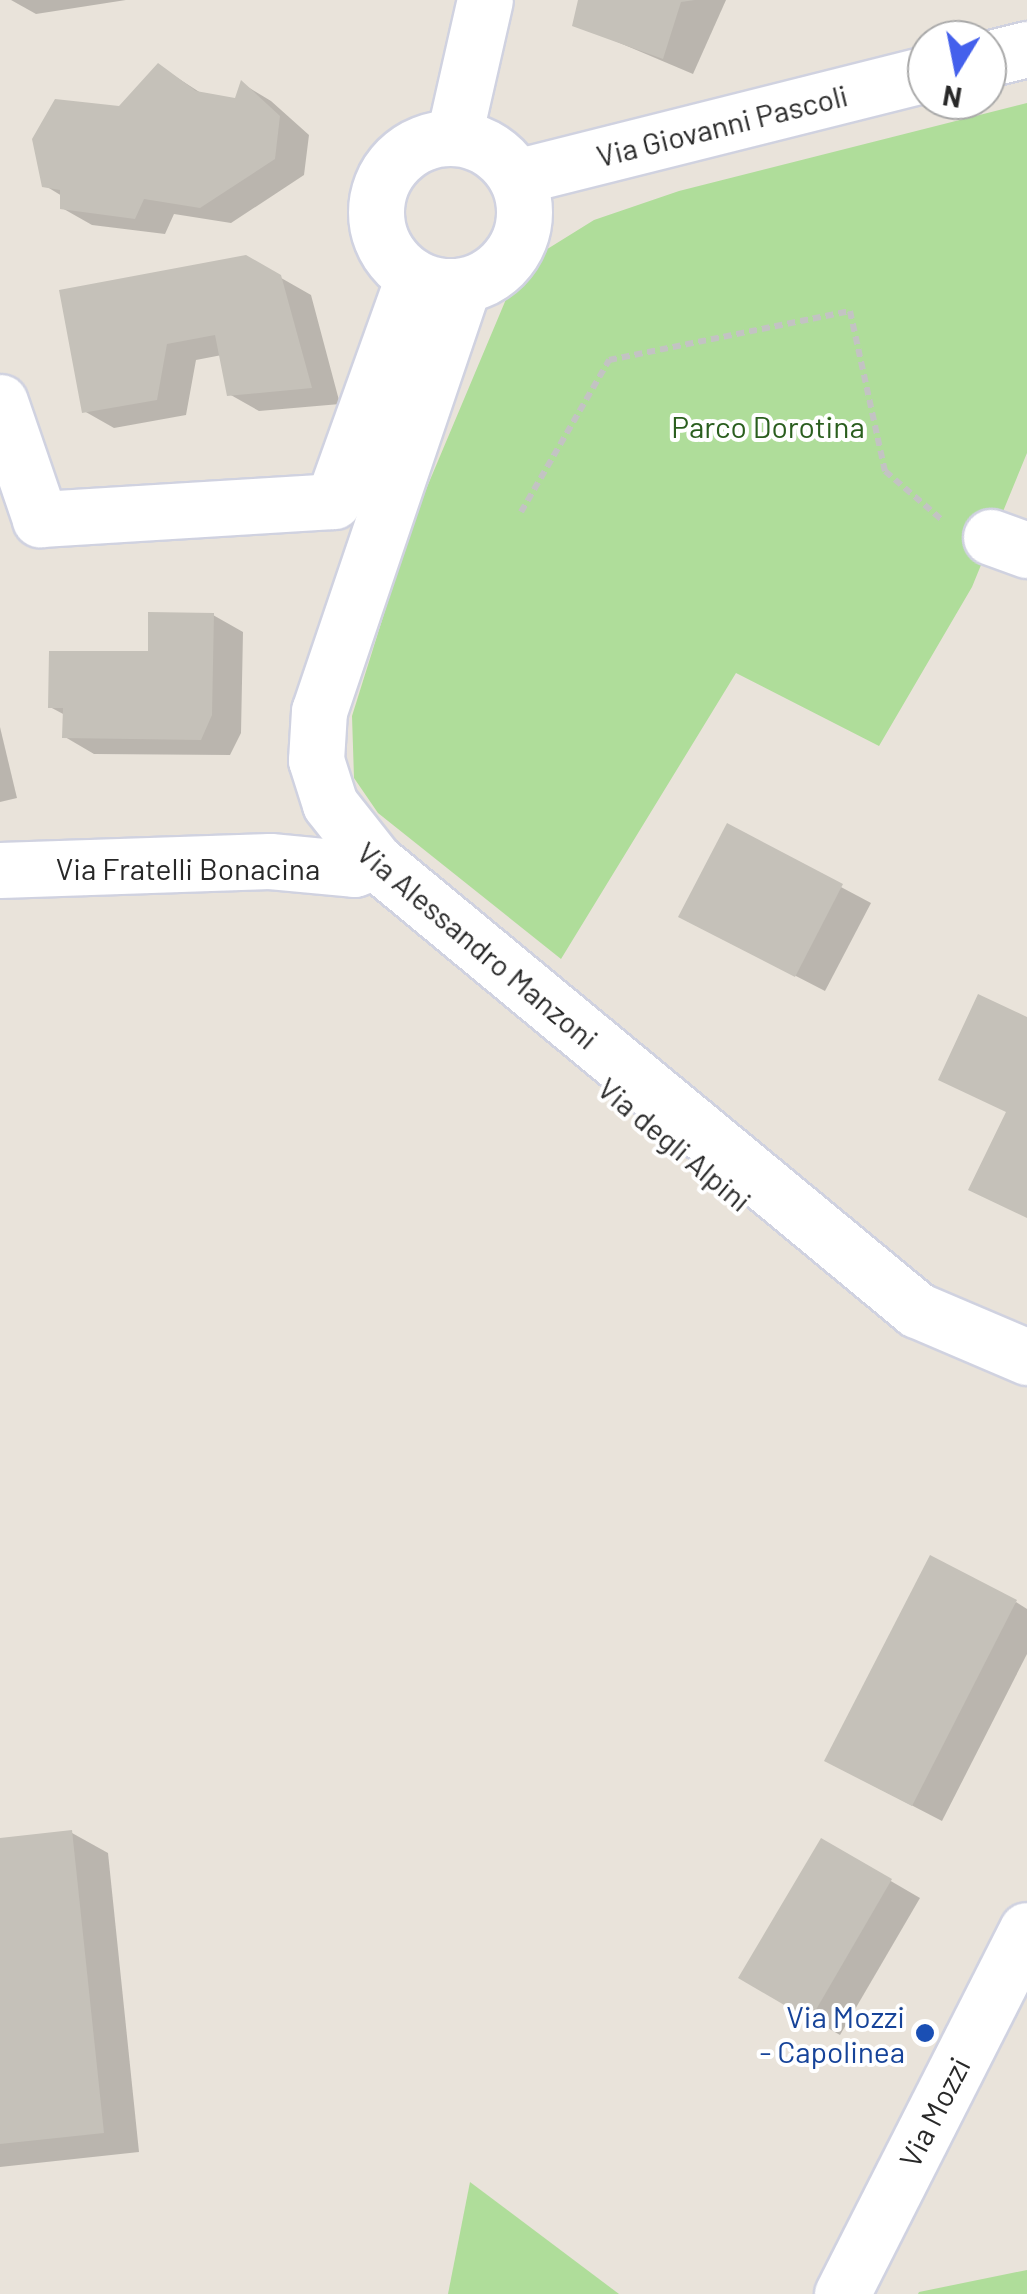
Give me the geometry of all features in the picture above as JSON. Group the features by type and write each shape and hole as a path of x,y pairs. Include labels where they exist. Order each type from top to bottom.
{"street":[{"path":"454,136 485,0"},
{"name":"Via Giovanni Pascoli","path":"516,176 907,79"},
{"path":"454,136 491,149 516,176 524,206 519,241 497,270 438,282 378,236 375,202 385,173 415,145 454,136"},
{"path":"0,402 40,518 332,501 438,282"},
{"name":"Via Alessandro Manzoni","path":"438,282 319,711 316,760 330,804 375,861 917,1310 1027,1357"},
{"name":"Via Fratelli Bonacina","path":"0,870 270,861 354,869 375,861"},
{"name":"Via Mozzi","path":"842,2294 1027,1930"}],"path":[{"path":"522,512 610,360 850,312 885,472 931,515 1009,544"}],"green space":[{"name":"Parco Dorotina","path":"1027,103 1027,453 972,587 879,746 736,673 561,959 378,813 354,778 352,716 414,518 520,266 594,220 679,191 960,120 1007,120 1007,108"},
{"path":"470,2182 619,2294 448,2294"},
{"path":"1027,2270 1027,2294 918,2294 919,2292"}],"building":[{"path":"578,0 695,0 681,2 663,59 572,26"},
{"path":"158,63 196,91 235,98 241,80 280,116 275,159 200,208 144,199 135,219 60,209 60,190 42,187 32,139 55,99 119,106"},
{"path":"246,255 281,275 312,388 227,396 215,335 167,344 157,400 82,413 59,290"},
{"path":"148,612 214,613 212,715 201,740 62,738 63,708 48,708 49,651 148,651"},
{"path":"727,823 843,884 795,977 678,917"},
{"path":"978,994 1027,1017 1027,1218 968,1190 1006,1112 938,1080"},
{"path":"930,1555 1017,1600 912,1806 824,1761"},
{"path":"72,1830 104,2133 0,2144 0,1838"},
{"path":"821,1838 892,1879 810,2020 738,1978"}],"place":[{"name":"Via Mozzi - Capolinea","path":"925,2033"}]}
